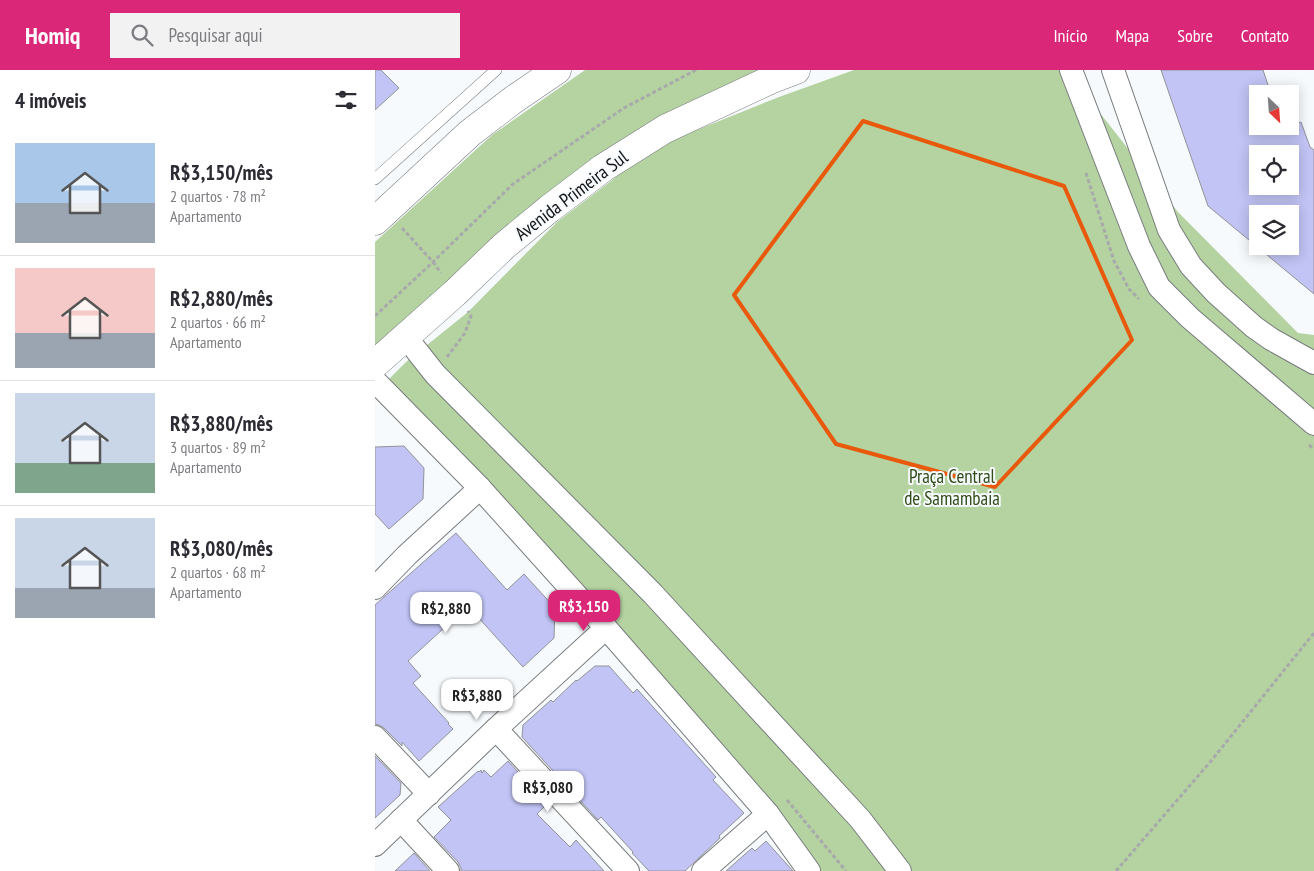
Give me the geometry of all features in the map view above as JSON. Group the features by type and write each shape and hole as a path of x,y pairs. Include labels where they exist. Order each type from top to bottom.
{"main road":[{"path":"381,216 470,133 513,100 557,70"},
{"name":"Avenida Primeira Sul","path":"375,364 504,246 549,208 603,168 665,129 770,80 796,70"}],"street":[{"path":"1071,70 1139,246 1159,287 1190,318 1314,424"},
{"path":"1113,70 1169,230 1191,266 1215,293 1254,327 1271,339 1314,363"},
{"path":"405,336 435,374 659,601 860,819 900,871"},
{"path":"375,381 480,488 606,628 768,814 809,871"},
{"path":"375,588 407,555 480,488"},
{"path":"375,845 496,729 606,628"},
{"path":"496,729 628,871"},
{"path":"375,737 429,794"},
{"path":"703,871 768,814"},
{"path":"401,820 448,871"}],"lane":[{"path":"375,179 496,70"}],"path":[{"path":"375,316 513,184 625,108 696,70"},
{"path":"381,216 433,262 457,291"},
{"path":"1116,871 1211,761 1314,633"}],"highlighted area":[{"path":"863,121 1064,186 1132,340 995,487 836,444 734,295"}],"green space":[{"path":"585,70 778,70 645,132 375,360 375,242 492,135"},
{"name":"Praça Central de Samambaia","path":"854,70 1066,70 1178,212 1298,333 1314,335 1314,871 809,871 603,629 465,489 386,382 406,362 468,312 557,222 657,146 779,97"}],"building":[{"path":"375,70 381,70 399,88 375,110"},
{"path":"1161,70 1263,70 1268,85 1249,85 1249,135 1299,135 1299,123 1301,122 1310,147 1314,150 1314,294 1267,255 1299,255 1299,205 1249,205 1249,240 1208,206"},
{"path":"404,446 424,468 423,499 389,529 375,514 375,447"},
{"path":"456,533 507,590 524,574 555,608 554,638 523,667 468,606 408,661 421,676 413,683 453,729 419,761 402,742 402,746 384,728 375,724 375,605"},
{"path":"595,666 609,666 633,693 637,689 716,777 713,780 744,813 685,871 649,871 601,817 598,820 522,737 523,725 551,700 553,702 576,680"},
{"path":"375,756 401,783 400,795 375,818"},
{"path":"508,761 547,804 537,814 570,847 576,840 604,871 461,871 458,862 434,837 451,820 438,807 478,771 481,770 482,773 484,770 491,777"},
{"path":"766,841 793,871 726,871 752,848 755,851"},
{"path":"414,853 430,871 395,871"}]}
